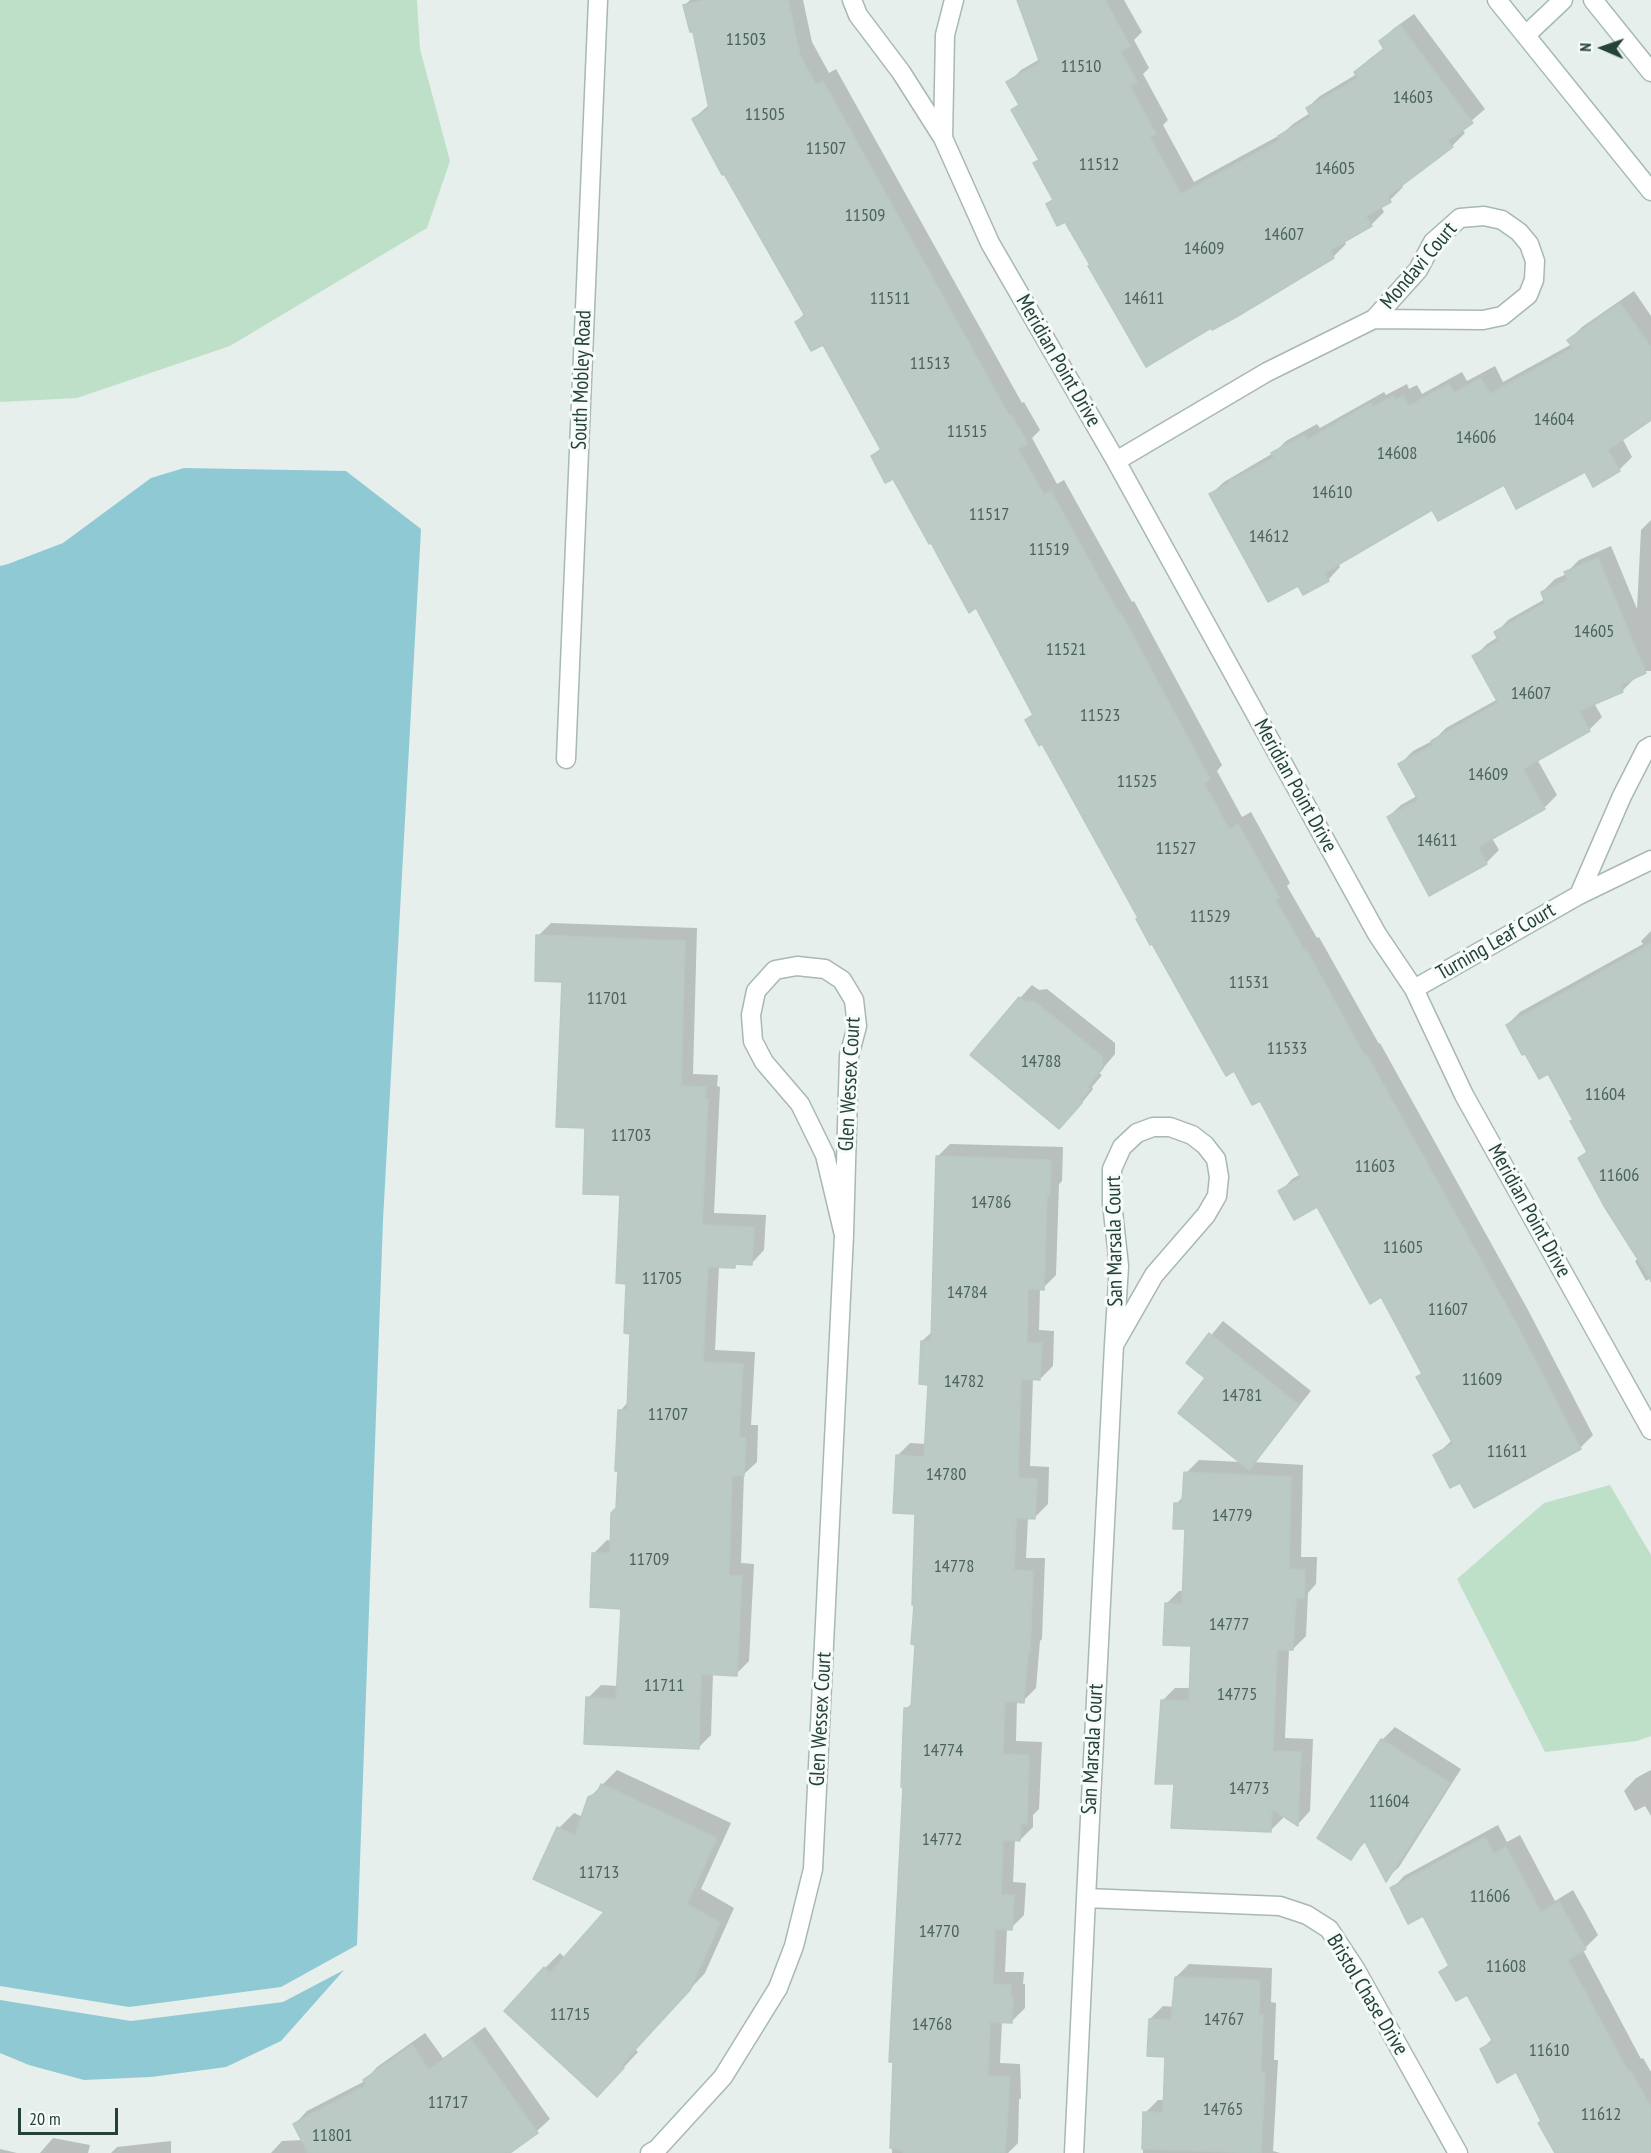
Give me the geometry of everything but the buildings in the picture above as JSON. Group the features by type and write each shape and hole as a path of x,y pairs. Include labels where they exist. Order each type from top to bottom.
{"street":[{"name":"South Mobley Road","path":"566,759 598,0"},
{"name":"Meridian Point Drive","path":"852,0 858,15 901,72 943,138 990,243 1116,461 1377,934 1414,989 1464,1095 1651,1430"},
{"name":"Meridian Point Drive","path":"943,138 945,35 954,0"},
{"path":"1497,0 1651,191"},
{"path":"1526,35 1563,0"},
{"path":"1593,0 1651,72"},
{"name":"Mondavi Court","path":"1116,461 1267,372 1374,319 1418,270 1433,242 1460,218 1484,216 1503,220 1519,232 1529,244 1535,261 1534,280 1528,295 1502,316 1483,320 1374,319"},
{"name":"Turning Leaf Court","path":"1578,895 1622,796 1646,749 1651,746"},
{"name":"Turning Leaf Court","path":"1414,989 1578,895 1651,860"},
{"name":"Glen Wessex Court","path":"650,2153 657,2149 723,2077 778,1988 794,1946 813,1869 844,1235 849,1056 857,1026 854,1000 842,980 825,969 796,966 775,970 756,991 752,1015 753,1041 764,1062 800,1104 825,1155 844,1235"},
{"name":"San Marsala Court","path":"1074,2153 1114,1345 1119,1266 1112,1203 1112,1169 1122,1147 1137,1133 1153,1127 1170,1127 1192,1135 1205,1145 1216,1159 1219,1177 1217,1196 1206,1215 1154,1275 1114,1345"},
{"name":"Bristol Chase Drive","path":"1086,1898 1280,1906 1307,1915 1329,1929 1356,1970 1458,2153"}],"green space":[{"path":"0,0 417,0 420,49 450,161 427,228 230,346 77,398 0,402"},
{"path":"1610,1485 1651,1555 1651,1736 1637,1741 1545,1752 1457,1579 1544,1503"}],"water":[{"path":"184,468 346,471 421,529 383,1220 357,1945 281,1987 129,2007 0,1986 0,566 63,543 151,478"},
{"path":"344,1970 281,2041 226,2067 151,2077 84,2080 29,2065 0,2053 0,2000 131,2021 283,2002"}]}
